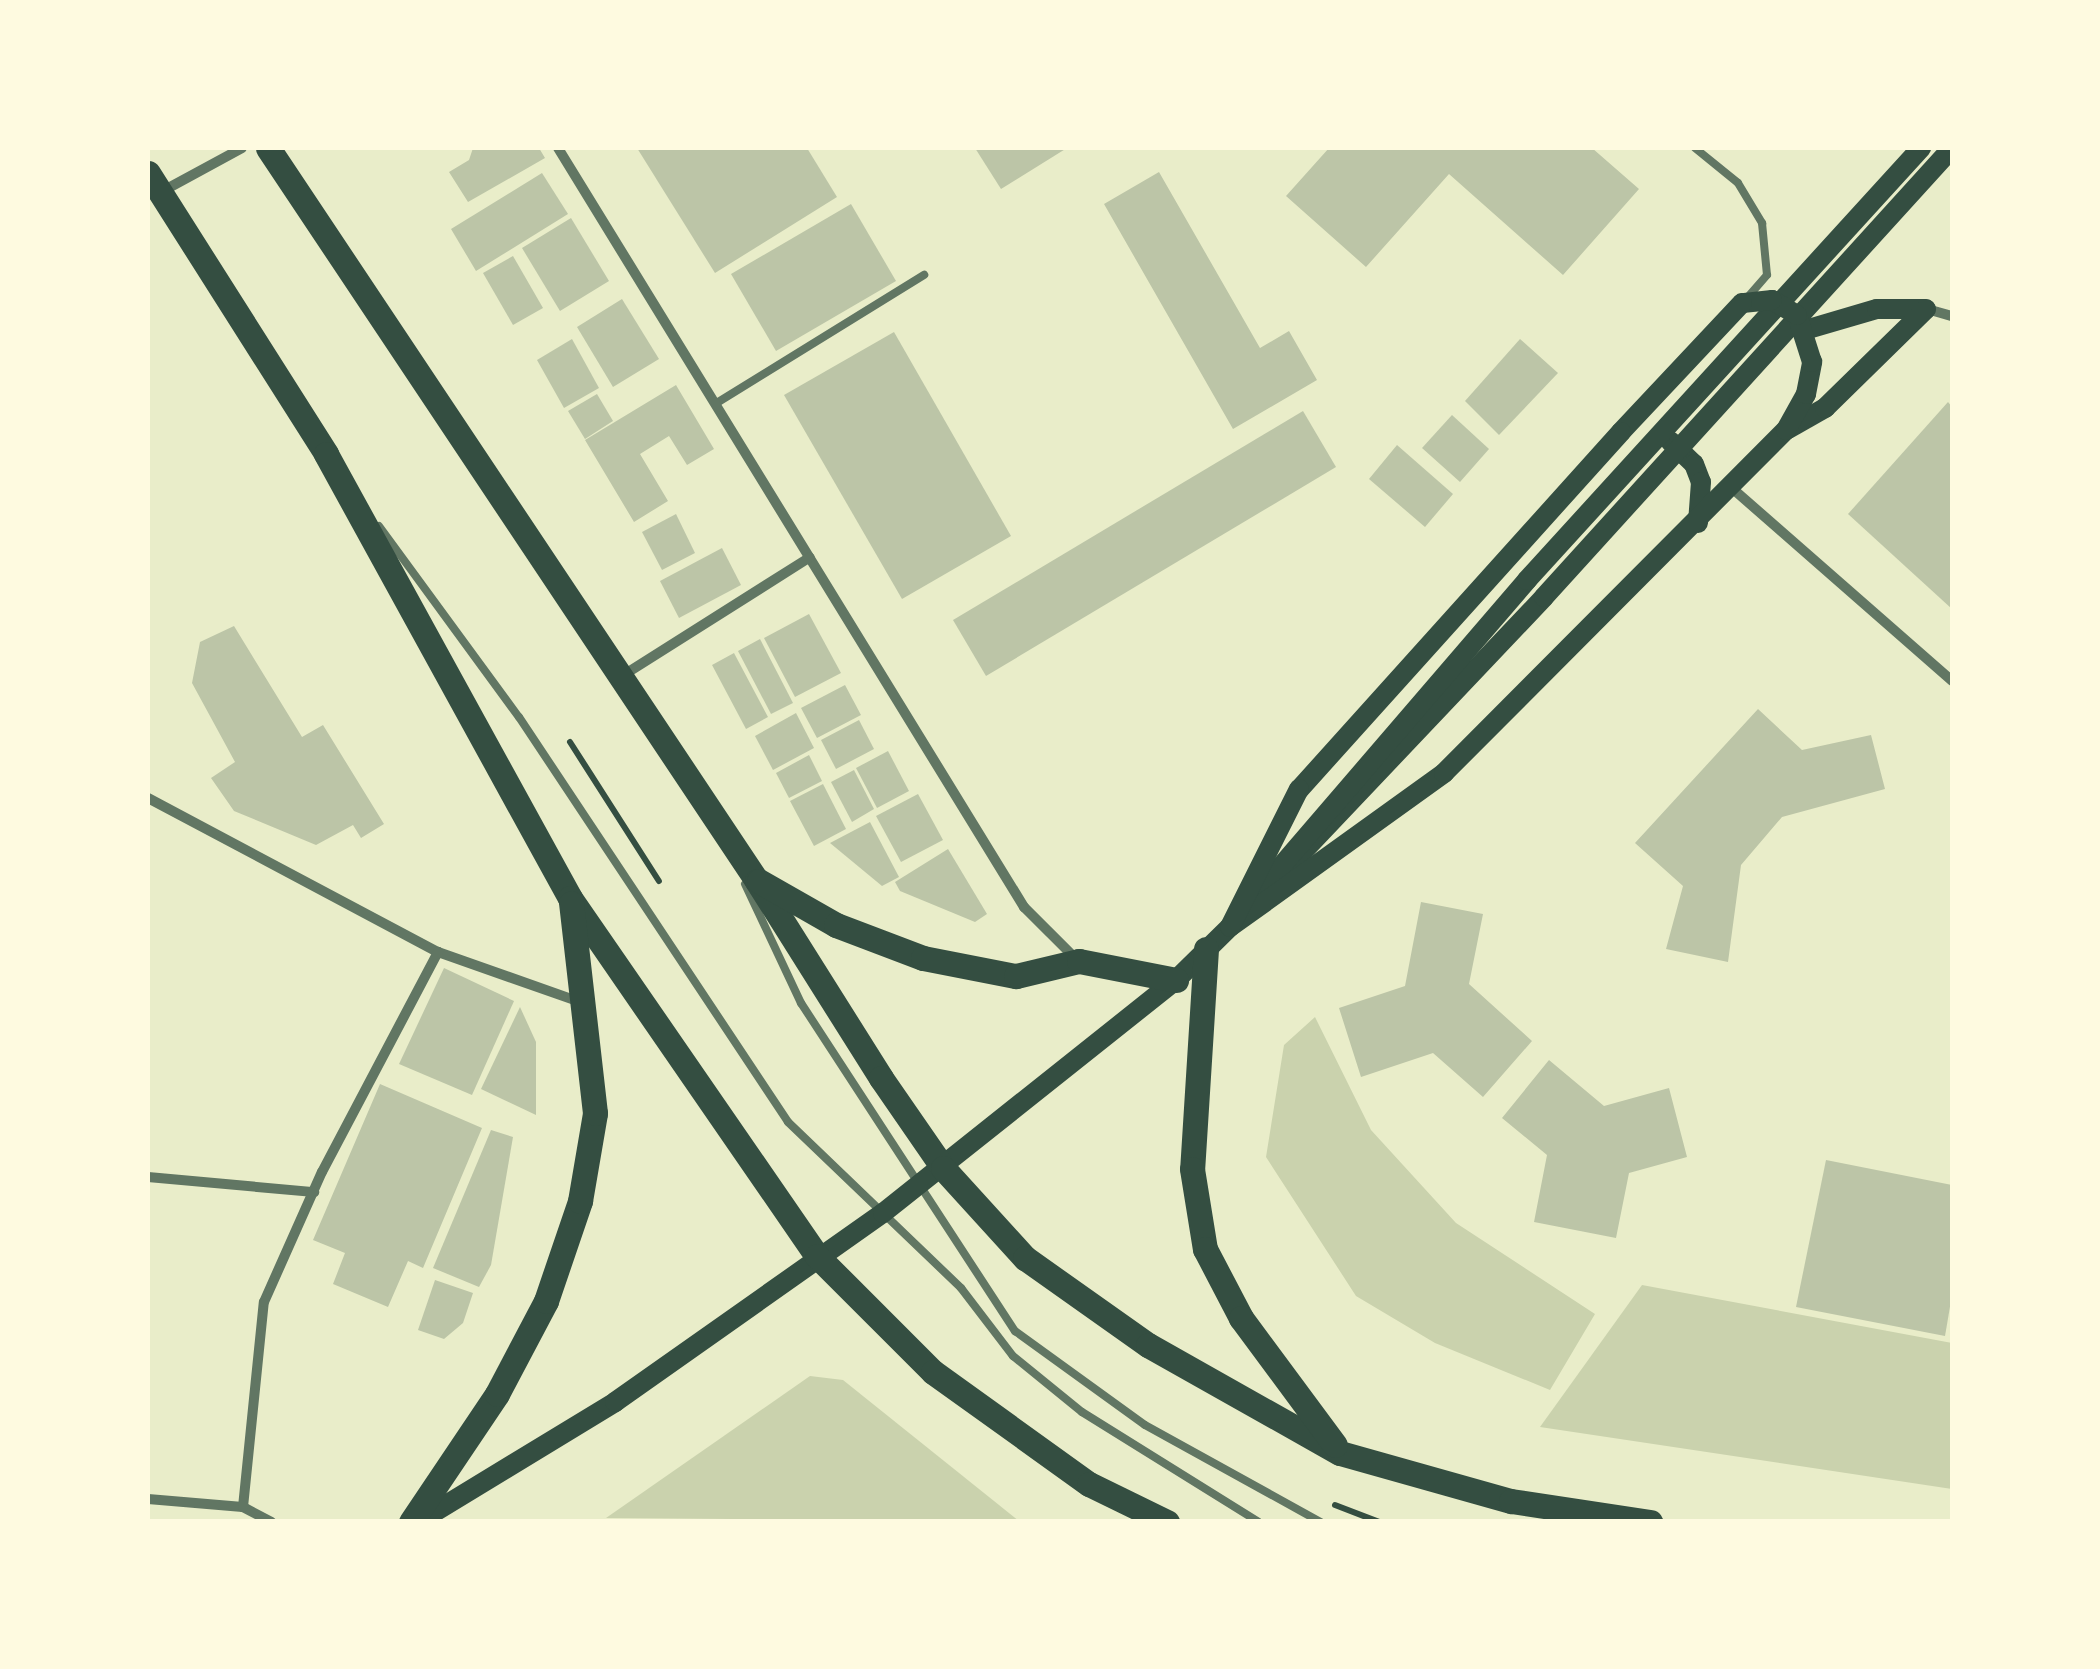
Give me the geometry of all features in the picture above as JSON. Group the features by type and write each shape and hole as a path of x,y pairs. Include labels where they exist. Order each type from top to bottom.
{"main road":[{"path":"268,148 622,676 943,1168 1025,1258 1148,1345 1340,1453 1511,1501 1650,1522"},
{"path":"1230,927 1527,580 1922,148"},
{"path":"415,1522 615,1402 817,1256 883,1214 1176,980 1544,597 1952,148"},
{"path":"154,183 326,454 570,898 817,1256 933,1372 1089,1484 1167,1522"},
{"path":"1758,299 1787,306 1805,330 1812,362 1806,394 1786,430 1733,489 1444,772 1230,927 1299,789 1621,432 1742,304 1758,299"},
{"path":"1805,330 1877,309 1926,309"},
{"path":"1786,430 1825,408 1926,309"},
{"path":"1621,432 1654,434 1694,464 1701,482 1698,522"},
{"path":"757,880 836,925 923,958 1016,976 1079,962 1176,980"},
{"path":"415,1522 497,1394 546,1301 580,1201 595,1113 570,898"},
{"path":"1206,948 1192,1169 1205,1249 1241,1318 1340,1453"}],"street":[{"path":"154,183 242,148"},
{"path":"558,148 1024,907 1079,962"},
{"path":"1926,309 1952,316"},
{"path":"1733,489 1952,681"},
{"path":"622,676 810,557"},
{"path":"148,798 438,952 580,1003"},
{"path":"242,1507 264,1302 314,1192 438,952"},
{"path":"148,1177 314,1192"},
{"path":"148,1499 242,1507 271,1522"}],"lane":[{"path":"1695,148 1738,182 1762,222 1768,275 1742,304"},
{"path":"716,404 924,275"},
{"path":"326,454 520,716 788,1122 961,1288 1012,1356 1082,1412 1260,1522"},
{"path":"719,828 800,1003 1016,1331 1145,1425 1322,1522"},
{"path":"1560,1522 1600,1514"}],"green space":[{"path":"1315,1017 1371,1130 1456,1223 1595,1314 1550,1390 1435,1343 1356,1296 1266,1157 1284,1045"},
{"path":"1642,1285 1952,1343 1952,1489 1540,1427"},
{"path":"810,1376 843,1380 1019,1521 606,1518"}],"building":[{"path":"473,148 539,148 545,158 468,202 449,172 469,160"},
{"path":"637,148 807,148 837,197 715,273"},
{"path":"975,148 1067,148 1001,189"},
{"path":"1329,148 1592,148 1639,189 1563,275 1449,174 1366,267 1286,196"},
{"path":"1159,172 1260,348 1289,331 1317,380 1233,429 1104,204"},
{"path":"542,173 568,214 476,271 451,229"},
{"path":"851,204 896,281 776,351 731,274"},
{"path":"571,218 609,281 560,311 522,248"},
{"path":"513,256 543,308 513,325 483,273"},
{"path":"622,299 659,359 613,387 577,327"},
{"path":"894,332 1011,536 902,599 784,395"},
{"path":"572,339 599,388 564,408 537,360"},
{"path":"1520,339 1558,373 1499,435 1465,401"},
{"path":"676,385 714,449 687,465 669,436 640,454 668,501 634,522 585,440"},
{"path":"597,394 613,421 585,439 568,411"},
{"path":"1948,402 1952,407 1952,609 1848,514"},
{"path":"1303,411 1336,467 986,676 953,620"},
{"path":"1452,415 1489,449 1460,482 1422,448"},
{"path":"1397,445 1453,494 1425,527 1369,479"},
{"path":"676,514 695,553 662,570 642,532"},
{"path":"722,548 741,585 679,618 660,581"},
{"path":"809,614 841,673 795,697 764,638"},
{"path":"234,626 302,737 323,725 384,824 361,838 353,825 316,845 234,811 211,778 235,762 192,683 200,642"},
{"path":"760,639 793,703 771,714 738,651"},
{"path":"734,653 768,717 746,729 712,665"},
{"path":"845,685 861,715 817,738 801,708"},
{"path":"1758,709 1802,750 1871,735 1885,789 1782,817 1741,865 1728,962 1666,949 1683,886 1635,843"},
{"path":"796,713 814,748 773,770 755,736"},
{"path":"859,720 874,749 836,769 821,740"},
{"path":"888,751 909,791 877,808 856,768"},
{"path":"809,755 822,781 789,798 776,773"},
{"path":"854,770 874,809 852,822 831,782"},
{"path":"823,784 846,829 814,846 790,801"},
{"path":"918,794 943,840 901,862 876,816"},
{"path":"870,822 899,877 882,886 830,843"},
{"path":"948,849 987,914 975,922 900,891 895,882"},
{"path":"1421,902 1483,914 1469,984 1532,1041 1483,1097 1433,1053 1361,1077 1339,1008 1405,986"},
{"path":"444,968 514,1001 472,1095 399,1064"},
{"path":"520,1007 536,1042 536,1115 481,1089"},
{"path":"1549,1060 1604,1106 1669,1088 1687,1157 1629,1173 1616,1238 1534,1222 1547,1155 1502,1118"},
{"path":"380,1084 482,1128 423,1268 408,1261 388,1307 333,1284 345,1253 313,1240"},
{"path":"491,1130 513,1137 491,1265 479,1287 433,1268"},
{"path":"1826,1160 1952,1185 1952,1295 1945,1336 1796,1307"},
{"path":"435,1280 473,1293 463,1323 444,1339 418,1330"}]}
